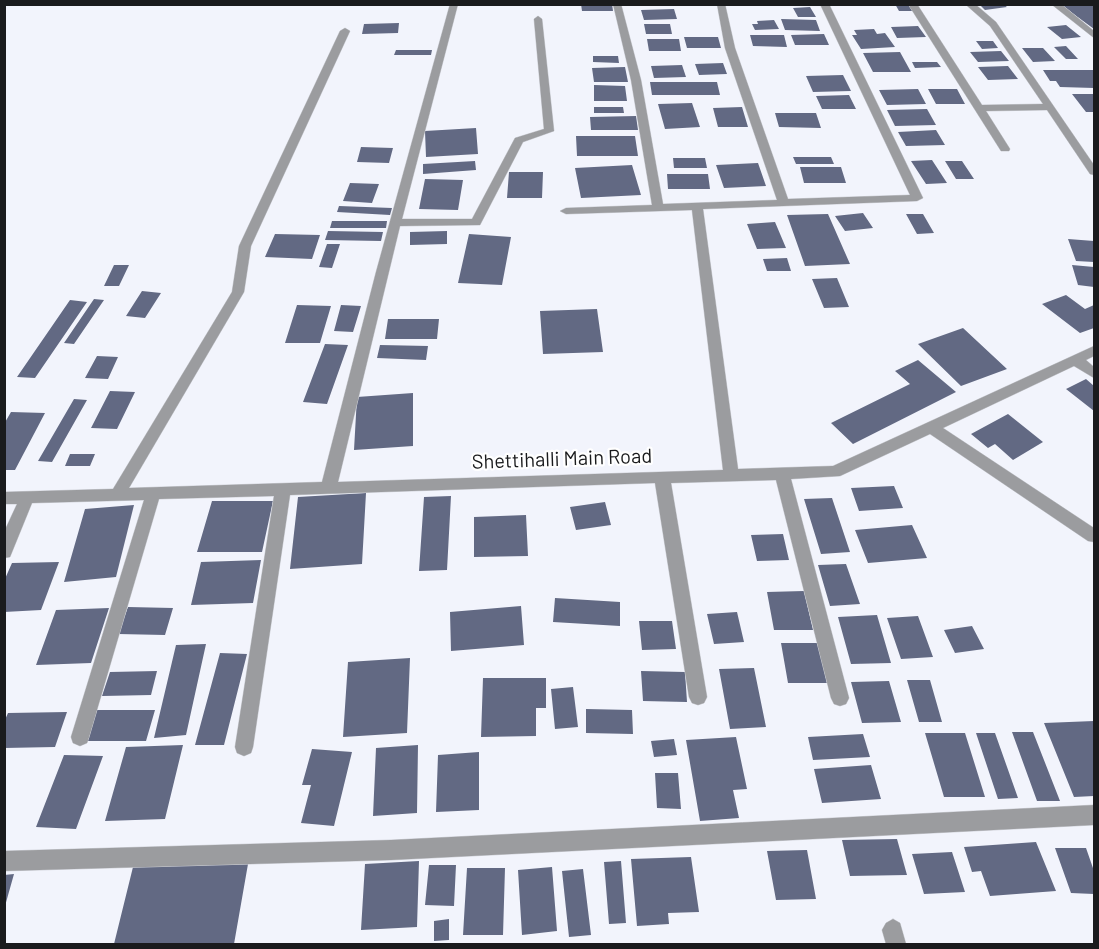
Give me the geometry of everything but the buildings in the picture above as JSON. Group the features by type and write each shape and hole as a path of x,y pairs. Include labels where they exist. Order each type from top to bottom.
{"street":[{"path":"329,486 454,4"},
{"path":"617,4 636,80 658,208"},
{"path":"721,4 730,48 783,202"},
{"path":"566,211 917,198 824,4"},
{"path":"912,4 1005,149"},
{"path":"969,4 993,24 1095,172"},
{"path":"1055,4 1095,35"},
{"path":"396,222 476,223 519,140 549,131 538,19"},
{"path":"117,495 238,292 245,246 345,31"},
{"path":"980,108 1050,107"},
{"path":"698,206 730,475"},
{"name":"Shettihalli Main Road","path":"4,498 329,486 835,472 1095,351"},
{"path":"1076,360 1095,373"},
{"path":"931,427 1095,536"},
{"path":"782,473 840,698"},
{"path":"662,477 698,697"},
{"path":"244,747 283,489"},
{"path":"80,737 153,494"},
{"path":"4,552 27,498"},
{"path":"4,861 391,850 1095,815"}]}
